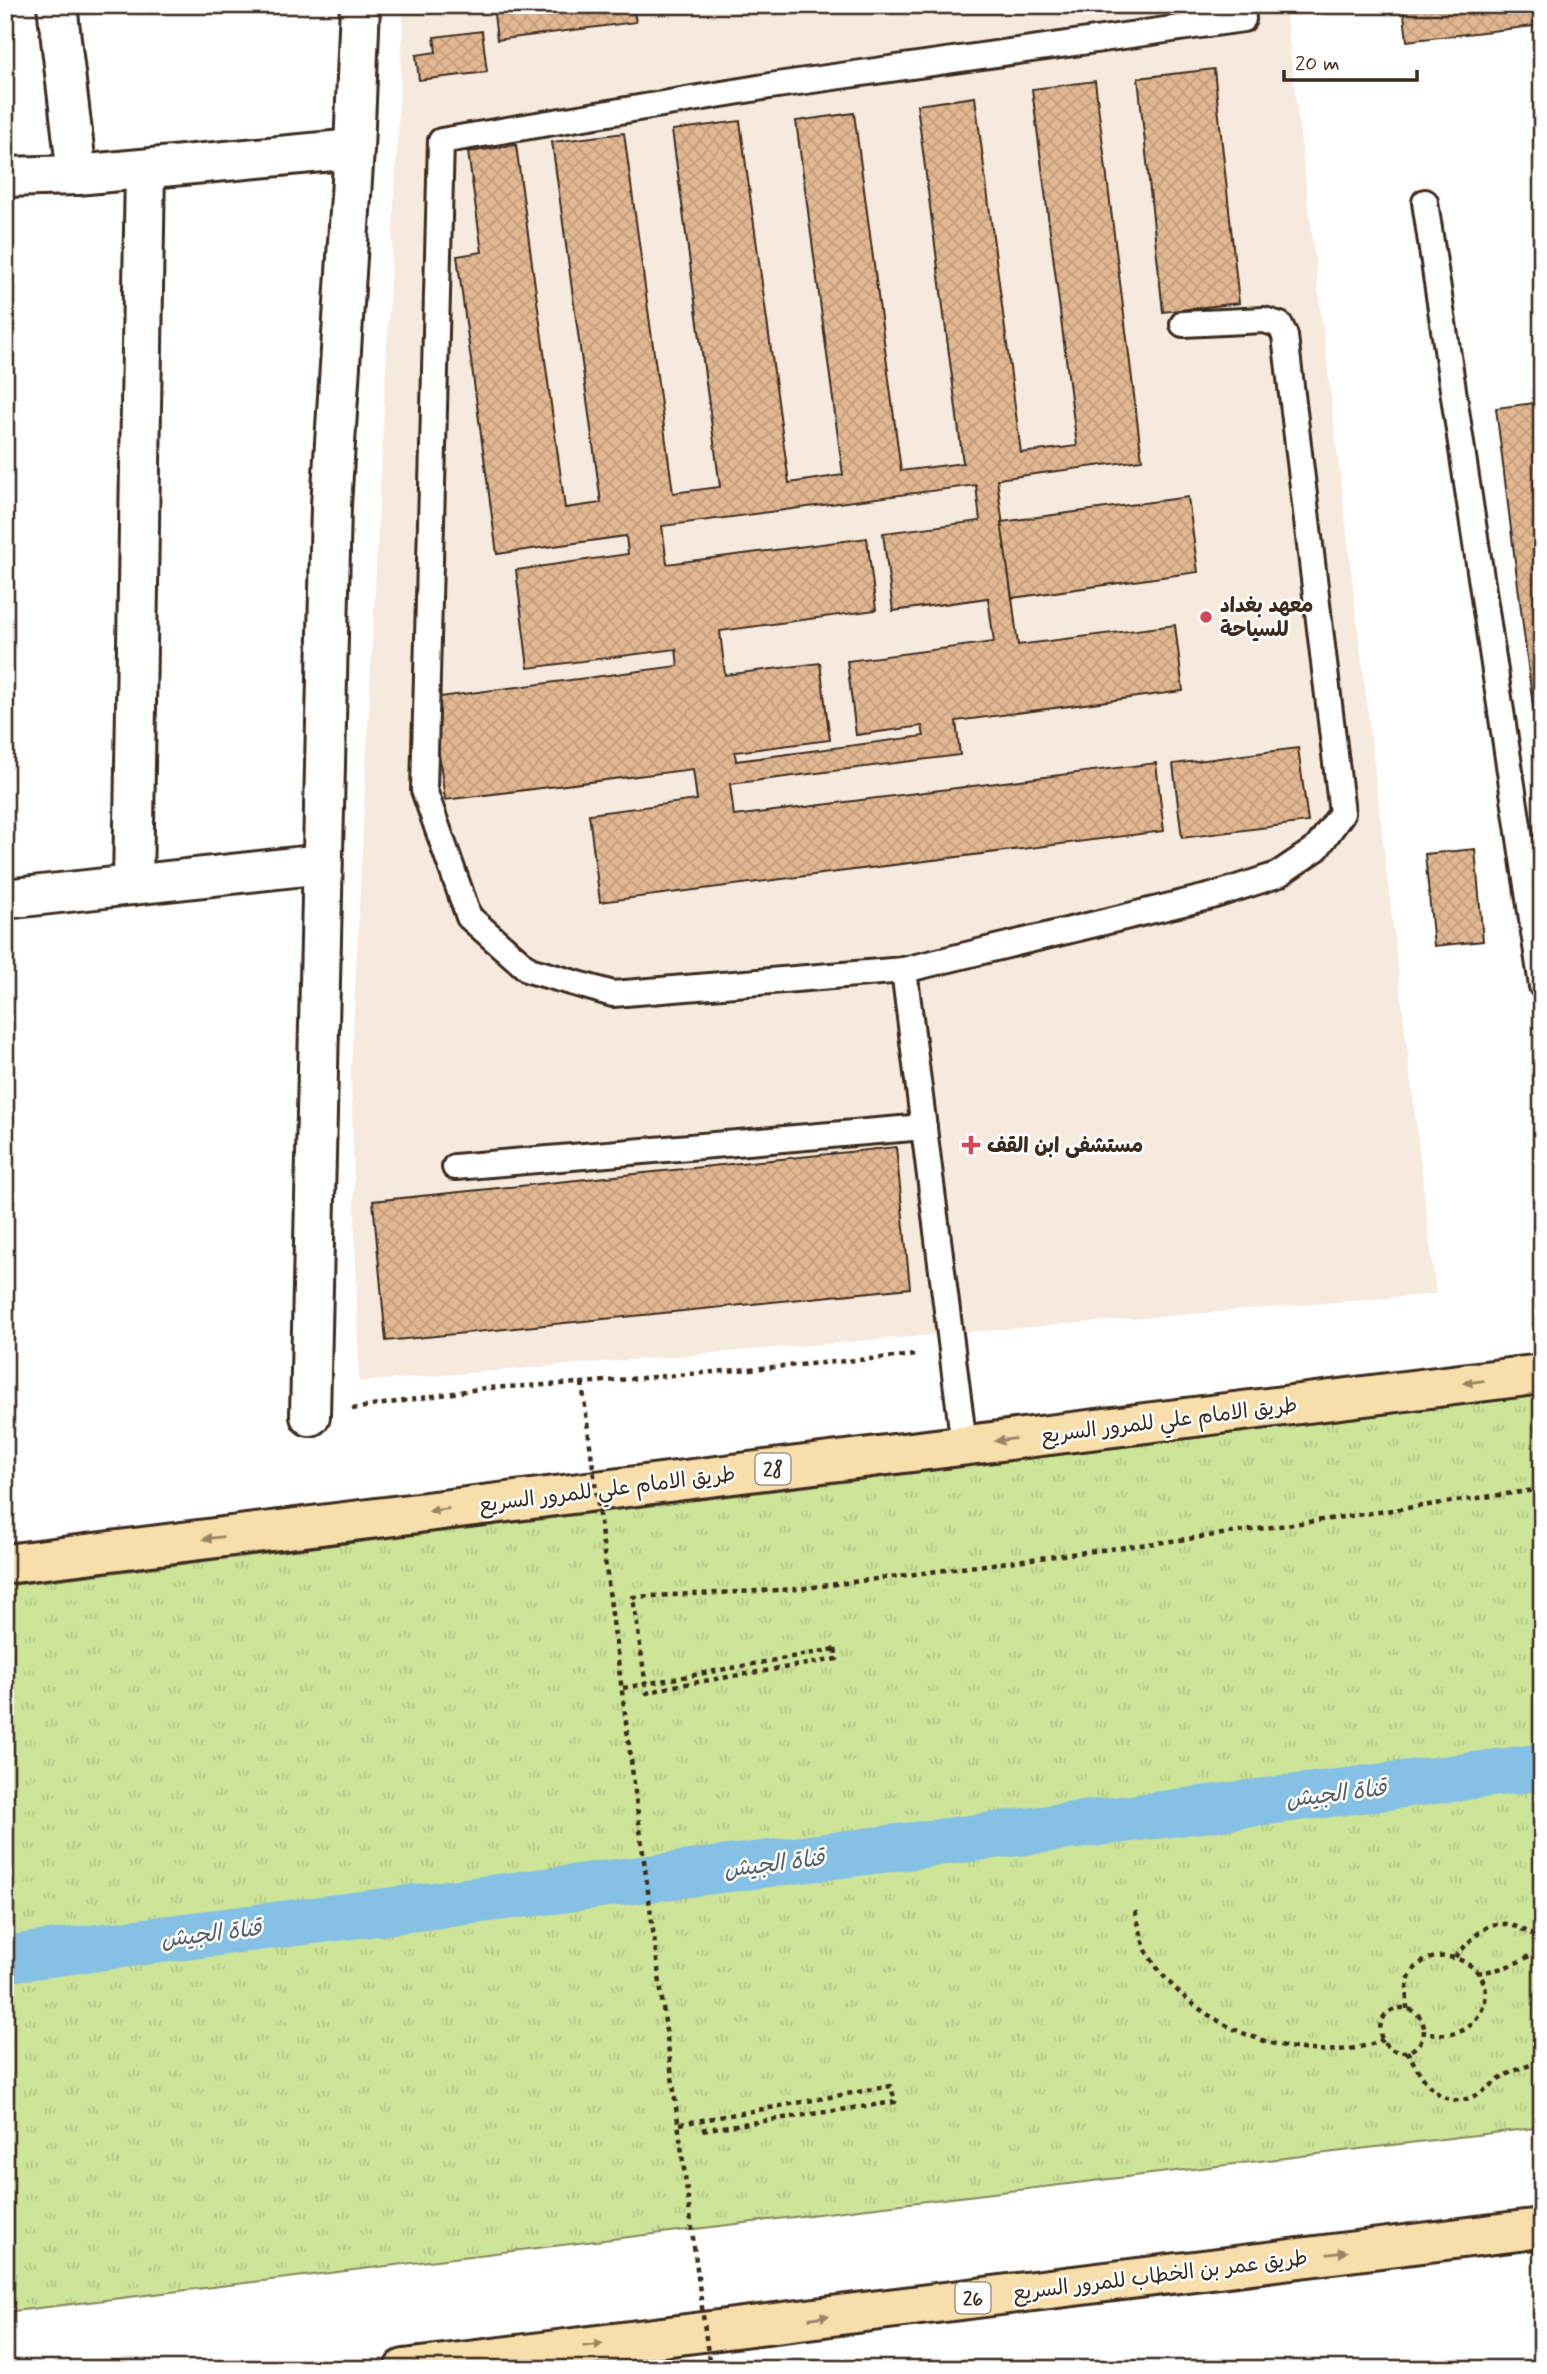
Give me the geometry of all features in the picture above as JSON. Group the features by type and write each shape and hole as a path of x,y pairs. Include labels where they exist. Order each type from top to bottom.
{"highway":[{"name":"طريق الامام علي للمرور السريع","path":"5,1564 1542,1374"},
{"name":"طريق عمر بن الخطاب للمرور السريع","path":"404,2369 1542,2228"}],"street":[{"path":"57,5 77,175"},
{"path":"310,1416 331,505 354,149 360,5"},
{"path":"5,177 77,175 354,149"},
{"path":"132,885 145,169"},
{"path":"5,899 322,864"}],"lane":[{"path":"1183,324 1264,320 1280,325 1285,336 1342,813 1317,848 1276,875 1212,895 904,970 613,994 529,970 469,918 425,790 441,141 770,86 1243,19 1242,5"},
{"path":"1425,202 1542,986"},
{"path":"904,970 964,1445"},
{"path":"455,1167 924,1127"}],"path":[{"path":"310,1416 485,1388 582,1384 953,1352"},
{"path":"582,1384 710,2369"},
{"path":"622,1688 835,1649 837,1659 674,1686 647,1693 634,1597 811,1587 1187,1539 1542,1489"},
{"path":"1135,1911 1146,1950 1170,1984 1197,2008 1243,2032 1283,2046 1329,2052 1361,2049 1383,2040"},
{"path":"1455,1957 1476,1933 1490,1925 1508,1922 1542,1940"},
{"path":"1477,1973 1500,1970 1517,1963 1542,1946"},
{"path":"1407,2009 1407,1993 1412,1972 1428,1960 1455,1957 1465,1960 1477,1973 1483,1982 1485,1995 1484,2006 1475,2021 1461,2033 1440,2036 1423,2032"},
{"path":"1407,2009 1423,2022 1420,2043 1407,2051 1393,2050 1383,2040 1380,2034 1383,2020 1393,2011 1407,2009"},
{"path":"1407,2051 1434,2091 1446,2099 1459,2101 1472,2098 1508,2074 1542,2062"},
{"path":"680,2124 891,2085 895,2102 701,2130"}],"shaded area":[{"path":"404,5 1285,5 1436,1294 359,1382 351,1072"}],"green space":[{"path":"1542,1395 1542,2127 5,2312 5,1586"}],"building":[{"path":"493,5 681,5 634,12 636,22 497,40"},
{"path":"789,5 859,5 790,14"},
{"path":"1403,5 1542,5 1542,25 1407,41"},
{"path":"482,31 487,72 419,80 416,55 436,52 434,37"},
{"path":"1214,69 1239,303 1163,312 1138,78"},
{"path":"1095,81 1142,460 997,479 1018,645 1175,625 1183,691 956,721 960,755 730,784 734,816 1156,763 1164,831 600,902 589,814 697,800 693,769 445,800 432,698 678,666 676,649 528,668 516,570 628,554 626,536 497,554 457,256 482,252 468,152 516,145 565,508 601,503 552,142 624,133 673,493 720,487 672,130 740,121 789,483 843,475 796,121 854,113 901,471 963,463 917,105 975,97 1021,453 1077,446 1032,89","holes":["976,485 980,521 883,533 893,611 988,598 994,642 847,661 856,735 922,726 924,736 736,761 735,752 830,740 820,663 725,675 720,631 876,610 867,538 667,564 662,526"]},
{"path":"1542,402 1542,779 1496,408"},
{"path":"1188,497 1198,572 1012,598 1001,522"},
{"path":"1298,748 1308,822 1182,838 1173,764"},
{"path":"1475,849 1483,941 1434,946 1425,854"},
{"path":"896,1147 910,1288 386,1341 373,1201"}],"waterway":[{"name":"قناة الجيش","path":"5,1959 1542,1767"}],"place":[{"name":"معهد بغداد للسياحة","path":"1206,617"},
{"name":"مستشفى ابن القف","path":"971,1145"}]}
